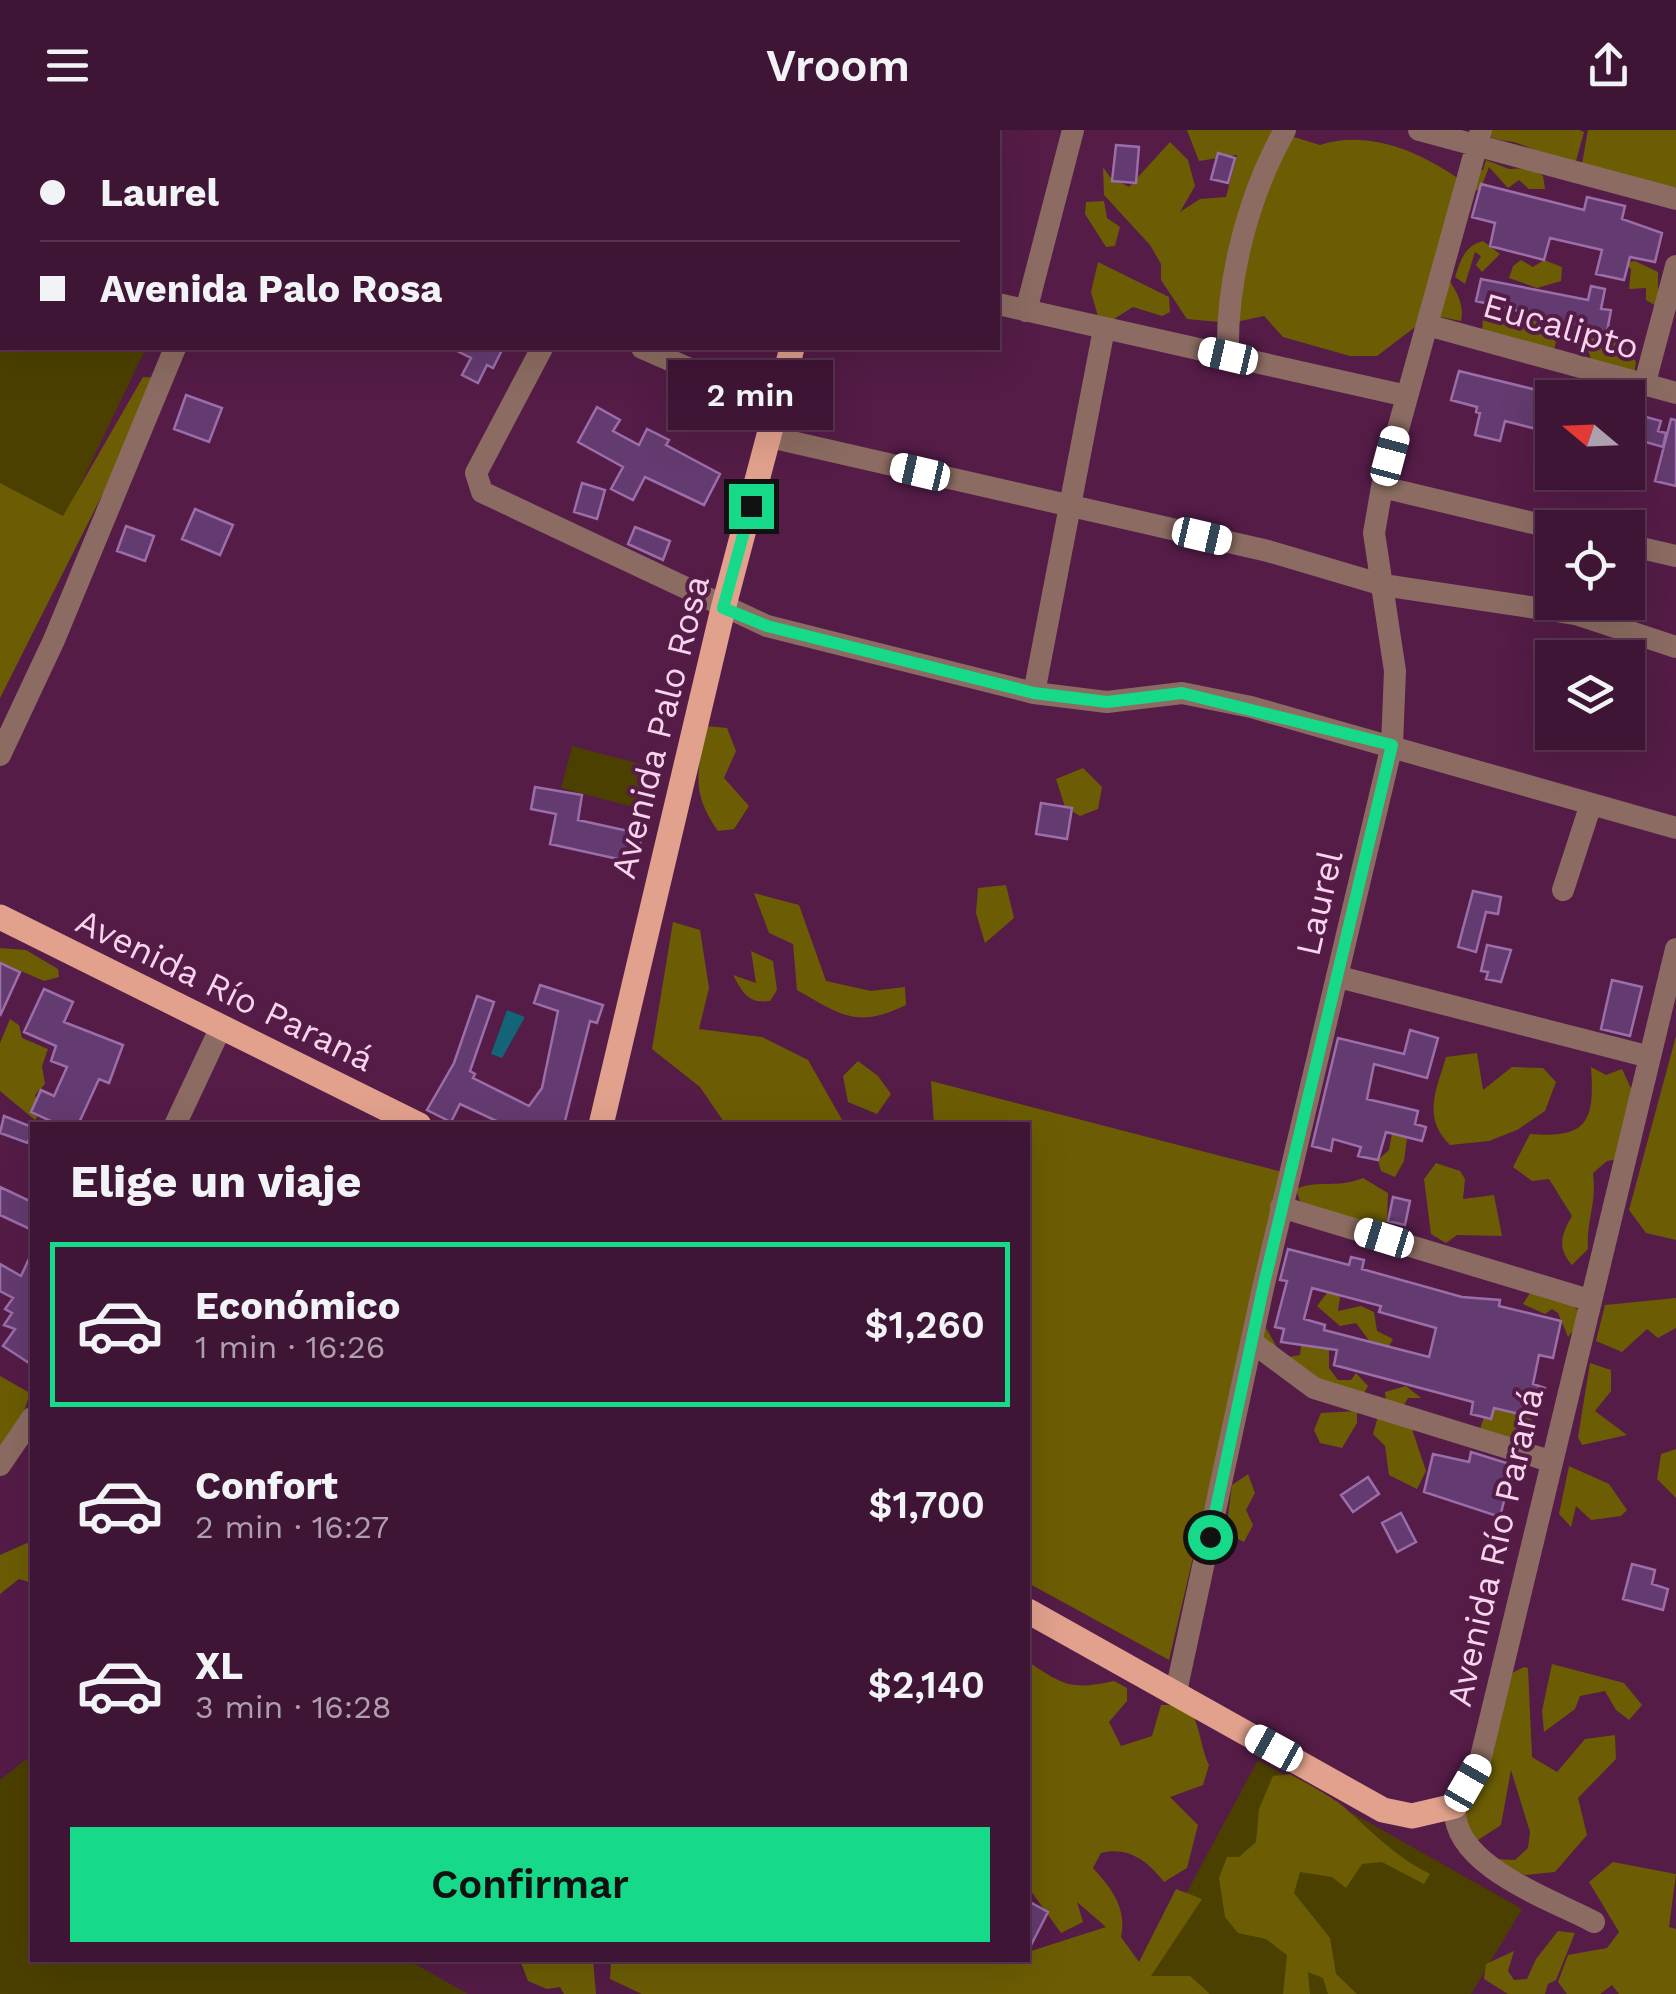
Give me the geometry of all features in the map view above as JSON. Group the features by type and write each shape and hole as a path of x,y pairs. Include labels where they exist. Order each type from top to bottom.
{"main road":[{"name":"Avenida Palo Rosa","path":"602,1122 723,608 791,350"},
{"name":"Avenida Río Paraná","path":"0,917 413,1122"},
{"path":"1030,1612 1383,1810 1412,1816 1455,1806"}],"street":[{"path":"1026,311 1073,130"},
{"path":"1228,356 1227,310 1242,242 1286,130"},
{"path":"1419,130 1478,139 1676,199"},
{"name":"Laurel","path":"1176,1692 1282,1207 1392,745 1395,671 1374,533 1382,486 1478,139"},
{"path":"1645,382 1676,266"},
{"path":"1000,304 1407,396"},
{"name":"Eucalipto","path":"1427,325 1623,380"},
{"path":"1034,693 1104,328"},
{"path":"0,755 54,640 174,350"},
{"path":"541,350 476,473 482,492 723,608 767,626 1034,693 1107,702 1182,693 1392,745 1590,807 1676,828"},
{"path":"647,350 777,407"},
{"name":"Eucalipto","path":"1645,386 1676,392"},
{"path":"770,438 1268,550 1305,565 1383,585 1576,614 1676,647"},
{"path":"1382,486 1535,523"},
{"path":"1645,549 1676,556"},
{"path":"1563,890 1590,807"},
{"name":"Avenida Río Paraná","path":"1455,1806 1480,1760 1550,1461 1636,1131 1676,949"},
{"path":"1338,977 1650,1058"},
{"path":"176,1122 221,1027"},
{"path":"1282,1207 1590,1300"},
{"path":"1252,1342 1314,1388 1550,1461"},
{"path":"0,1465 30,1421"},
{"path":"1455,1806 1459,1837 1476,1857 1594,1922"}],"shaded area":[{"path":"1187,130 1271,130 1320,145 1373,141 1408,151 1456,177 1440,254 1461,303 1461,321 1431,315 1377,356 1350,356 1283,337 1264,316 1231,323 1187,319 1161,280 1161,264 1150,245 1104,195 1103,167 1110,177 1129,187 1170,142 1188,160 1195,186 1180,212 1200,199 1226,197 1237,155 1199,161"},
{"path":"1481,130 1584,132 1576,161 1565,161 1552,160"},
{"path":"1588,130 1676,130 1676,187 1645,200 1582,164"},
{"path":"1486,160 1509,169 1532,168 1543,176 1545,189 1529,189 1519,180 1508,188 1489,167 1481,188 1474,192 1471,169 1483,170"},
{"path":"1104,201 1107,218 1120,227 1115,246 1106,247 1085,214 1086,202"},
{"path":"1483,241 1500,254 1482,272 1476,265 1481,256 1475,252 1465,284 1455,277 1461,259 1471,246"},
{"path":"1521,260 1533,267 1544,260 1562,267 1561,281 1537,288 1509,278 1513,266"},
{"path":"1635,261 1658,272 1658,288 1667,301 1658,307 1646,300 1646,288 1629,289 1631,269 1625,263"},
{"path":"1098,262 1169,297 1170,312 1162,316 1133,307 1101,327 1091,292"},
{"path":"1549,312 1560,318 1553,357 1482,335 1483,316 1496,315 1504,323 1520,315 1541,323"},
{"path":"1614,334 1636,362 1634,375 1594,367 1584,340"},
{"path":"0,350 145,350 60,527 0,496"},
{"path":"143,377 161,378 0,698 0,483 63,516"},
{"path":"706,726 727,728 736,751 724,778 749,806 734,829 718,831 700,793 699,769"},
{"path":"572,746 652,767 641,809 561,788"},
{"path":"1083,768 1102,787 1098,809 1080,816 1065,807 1056,779"},
{"path":"1006,885 1014,918 985,943 976,913 978,888"},
{"path":"754,893 799,905 826,981 871,991 905,987 906,1005 874,1016 850,1016 797,990 793,944 769,933"},
{"path":"673,922 700,930 709,988 699,1029 762,1037 808,1060 843,1122 724,1122 700,1087 652,1049"},
{"path":"0,948 26,950 58,969 59,977 44,981 0,962"},
{"path":"751,951 773,961 777,990 770,1001 747,996 733,975 756,983"},
{"path":"10,1019 19,1025 22,1038 48,1049 42,1066 45,1084 35,1095 41,1111 35,1120 0,1091 0,1043"},
{"path":"1676,1036 1676,1240 1646,1233 1629,1210"},
{"path":"1477,1053 1483,1090 1512,1067 1543,1068 1556,1082 1545,1111 1517,1130 1489,1141 1450,1145 1436,1125 1438,1081 1446,1057"},
{"path":"858,1061 878,1076 891,1094 877,1114 848,1102 843,1076"},
{"path":"1591,1067 1606,1075 1622,1069 1634,1095 1626,1158 1607,1161 1593,1173 1588,1249 1572,1265 1562,1241 1572,1216 1549,1179 1532,1181 1513,1167 1530,1134 1564,1133 1583,1123 1591,1101"},
{"path":"931,1081 1283,1172 1169,1660 1030,1584 1030,1122 934,1122"},
{"path":"1392,1134 1407,1138 1404,1161 1395,1177 1381,1171 1378,1160 1389,1150"},
{"path":"1436,1163 1460,1171 1465,1179 1463,1199 1494,1195 1502,1236 1457,1235 1446,1243 1431,1234 1424,1179"},
{"path":"1363,1178 1388,1193 1387,1221 1379,1230 1302,1207 1296,1189 1345,1183"},
{"path":"1533,1288 1544,1290 1547,1299 1568,1301 1577,1309 1579,1323 1568,1337 1558,1313 1552,1309 1545,1314 1523,1304"},
{"path":"1330,1289 1340,1297 1338,1311 1361,1306 1374,1312 1377,1331 1393,1339 1389,1346 1371,1343 1356,1323 1340,1326 1317,1306"},
{"path":"1676,1298 1676,1328 1658,1338 1647,1329 1622,1352 1596,1341 1605,1305"},
{"path":"1266,1328 1283,1358 1300,1355 1302,1340 1319,1339 1329,1350 1329,1368 1338,1380 1351,1380 1356,1373 1368,1386 1357,1406 1259,1343"},
{"path":"1590,1363 1611,1370 1611,1391 1595,1411 1627,1435 1582,1445 1578,1437"},
{"path":"0,1376 30,1393 21,1421 0,1454"},
{"path":"1406,1386 1421,1398 1408,1398 1398,1415 1410,1423 1426,1471 1417,1489 1389,1475 1385,1446 1373,1434 1378,1416 1387,1411 1385,1392"},
{"path":"1496,1408 1518,1412 1531,1420 1536,1434 1531,1455 1477,1438 1484,1417"},
{"path":"1357,1411 1357,1423 1342,1448 1320,1443 1314,1430 1321,1413"},
{"path":"1676,1449 1676,1498 1657,1479 1661,1454"},
{"path":"1569,1466 1609,1484 1627,1510 1621,1516 1591,1520 1576,1506 1571,1527 1559,1514"},
{"path":"1248,1474 1255,1493 1246,1510 1253,1525 1244,1542 1230,1535 1227,1523 1232,1485"},
{"path":"30,1544 30,1582 19,1579 0,1594 0,1555"},
{"path":"1030,1663 1069,1684 1114,1681 1127,1688 1127,1701 1109,1722 1121,1746 1152,1736 1161,1705 1187,1705 1192,1712 1209,1765 1203,1785 1170,1797 1198,1825 1187,1868 1164,1882 1137,1857 1111,1851 1101,1853 1093,1868 1116,1900 1122,1917 1121,1937 1139,1962 1176,1889 1202,1899 1151,1976 1190,1976 1210,1994 642,1994 610,1979 611,1962 1030,1962 1030,1951 1106,1927 1077,1902 1083,1922 1061,1933 1030,1890"},
{"path":"1552,1664 1624,1683 1642,1705 1629,1720 1616,1710 1605,1691 1580,1696 1575,1709 1544,1732 1542,1711"},
{"path":"1528,1668 1532,1757 1557,1772 1585,1739 1615,1735 1616,1759 1578,1798 1587,1835 1555,1872 1525,1875 1479,1858 1515,1860 1528,1848 1530,1832 1511,1770 1501,1825 1469,1846 1458,1825 1494,1750 1508,1675"},
{"path":"30,1757 30,1962 412,1962 468,1994 0,1994 0,1780"},
{"path":"1258,1760 1522,1909 1471,1994 1132,1994"},
{"path":"1290,1774 1338,1802 1395,1852 1430,1874 1424,1884 1382,1862 1362,1864 1346,1888 1332,1877 1300,1872 1294,1893 1330,1938 1336,1974 1357,1994 1328,1994 1323,1978 1308,1972 1310,1994 1283,1994 1287,1955 1266,1939 1238,1933 1225,1917 1219,1878 1227,1857 1239,1857 1256,1842 1259,1809 1273,1776"},
{"path":"1613,1862 1676,1874 1669,1927 1676,1929 1676,1994 1619,1994 1612,1985 1600,1994 1567,1994 1558,1982 1568,1955 1607,1948 1619,1932 1589,1882"},
{"path":"1558,1931 1575,1933 1556,1980 1548,1984 1545,1994 1508,1994 1484,1979 1486,1964 1514,1951 1508,1971 1514,1980 1527,1979 1536,1959"},
{"path":"521,1962 593,1962 596,1994 564,1994 560,1987 547,1989 528,1981"}],"water":[{"path":"507,1010 525,1017 502,1058 491,1054"}],"building":[{"path":"1116,145 1139,147 1136,183 1112,181"},
{"path":"1218,153 1235,158 1228,183 1211,179"},
{"path":"1481,184 1584,210 1587,197 1625,206 1622,219 1662,233 1655,262 1630,257 1624,280 1596,274 1602,250 1550,238 1544,260 1490,246 1495,223 1472,217"},
{"path":"1481,279 1588,300 1591,286 1605,289 1601,309 1611,310 1607,332 1476,301"},
{"path":"455,350 502,350 493,368 487,365 478,383 462,375 471,358"},
{"path":"1459,371 1535,390 1535,429 1505,421 1500,441 1475,435 1480,413 1476,412 1477,407 1451,400"},
{"path":"186,395 222,408 209,442 174,429"},
{"path":"694,398 711,405 703,426 686,419"},
{"path":"597,407 620,420 613,431 639,445 647,429 669,440 666,445 720,474 704,505 645,477 633,500 611,489 623,467 578,442"},
{"path":"1645,417 1661,421 1658,431 1666,433 1663,447 1645,442"},
{"path":"1671,419 1676,420 1676,486 1655,481"},
{"path":"582,483 605,490 597,519 574,512"},
{"path":"195,509 233,525 220,555 182,539"},
{"path":"126,526 154,536 145,561 117,551"},
{"path":"635,527 670,541 663,560 628,544"},
{"path":"535,787 582,795 578,820 642,834 636,863 550,844 556,814 531,809"},
{"path":"1041,803 1072,808 1067,839 1036,834"},
{"path":"1473,891 1501,897 1498,914 1486,912 1476,952 1458,947"},
{"path":"1487,945 1511,950 1501,982 1486,979 1488,972 1481,971"},
{"path":"0,963 20,972 0,1016"},
{"path":"1612,980 1642,987 1630,1036 1601,1029"},
{"path":"540,985 603,1005 597,1023 590,1021 565,1122 499,1122 460,1104 451,1122 427,1110 454,1063 477,996 494,1002 470,1071 475,1074 473,1078 529,1106 542,1088 558,1011 534,1003"},
{"path":"44,989 73,1002 64,1022 123,1045 109,1083 99,1079 79,1122 53,1122 31,1112 41,1090 54,1096 67,1067 51,1061 56,1046 24,1032"},
{"path":"1410,1030 1438,1038 1427,1078 1374,1064 1367,1099 1418,1111 1415,1124 1426,1127 1422,1141 1386,1132 1378,1160 1358,1156 1361,1147 1333,1139 1331,1151 1312,1146 1338,1038 1404,1054"},
{"path":"4,1116 30,1126 28,1143 0,1133"},
{"path":"0,1187 30,1201 30,1229 0,1215"},
{"path":"1393,1197 1410,1201 1405,1225 1388,1221"},
{"path":"1288,1249 1349,1265 1351,1257 1364,1260 1362,1269 1462,1297 1500,1300 1499,1306 1561,1321 1553,1358 1539,1355 1533,1384 1545,1388 1537,1418 1494,1408 1491,1419 1471,1414 1473,1402 1334,1365 1337,1350 1281,1342 1284,1329 1275,1327 1287,1281 1280,1280","holes":["1312,1288 1381,1306 1379,1312 1436,1328 1429,1357 1324,1330 1325,1325 1304,1319"]},
{"path":"30,1256 30,1364 3,1346 15,1329 4,1325 12,1313 5,1309 13,1298 0,1291 0,1264 21,1276"},
{"path":"1471,1452 1513,1465 1500,1517 1424,1492 1433,1454 1469,1462"},
{"path":"1368,1477 1379,1494 1353,1512 1341,1495"},
{"path":"1401,1513 1416,1542 1397,1552 1382,1523"},
{"path":"1632,1564 1655,1570 1652,1584 1668,1589 1663,1610 1623,1599"},
{"path":"1030,1902 1048,1912 1030,1947"}],"route":[{"path":"751,506 723,608 767,626 1034,693 1107,702 1182,693 1392,745 1263,1288 1210,1537"}]}
